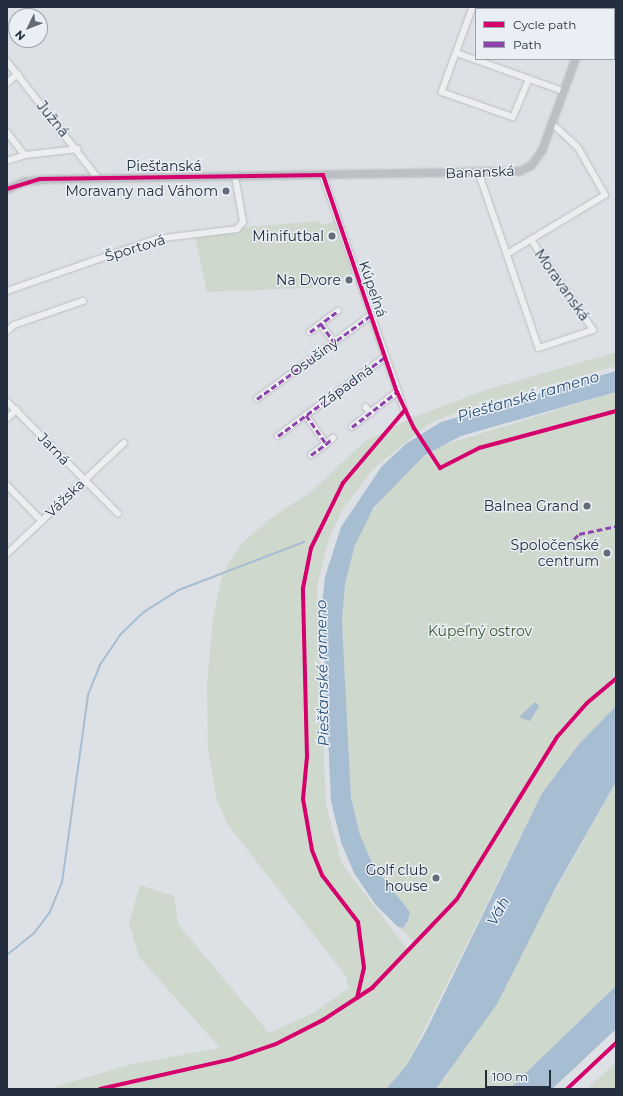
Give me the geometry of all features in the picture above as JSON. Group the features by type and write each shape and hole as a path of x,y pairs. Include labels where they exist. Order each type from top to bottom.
{"main road":[{"name":"Bananská","path":"385,174 479,173 527,168 540,154 575,60"},
{"name":"Piešťanská","path":"7,189 40,179 385,174"}],"street":[{"path":"473,7 442,92 510,117 515,115 529,78"},
{"path":"457,53 475,59"},
{"path":"477,60 563,91"},
{"name":"Južná","path":"7,61 78,149 98,178"},
{"path":"7,83 18,74"},
{"name":"Moravanská","path":"531,240 593,330 539,348 507,254 605,195 578,148 552,124"},
{"path":"7,132 25,155"},
{"path":"7,161 25,155 78,149"},
{"path":"479,173 507,254"},
{"name":"Kúpeľná","path":"323,175 370,316 397,392 405,410"},
{"name":"Športová","path":"7,291 156,239 237,229 243,222 235,176"},
{"path":"7,331 14,325 82,301"},
{"name":"Osušiny","path":"310,332 338,311"},
{"name":"Osušiny","path":"257,399 370,316"},
{"path":"321,324 334,342"},
{"name":"Západná","path":"278,436 385,357"},
{"path":"352,427 397,392"},
{"name":"Jarná","path":"7,401 118,513"},
{"name":"Západná","path":"366,407 371,413"},
{"path":"7,419 16,410"},
{"name":"Západná","path":"306,415 326,444"},
{"path":"311,455 333,438"},
{"name":"Vážska","path":"7,554 124,443"},
{"path":"7,484 42,521"}],"green space":[{"path":"319,221 322,225 334,221 355,281 309,288 207,292 195,237 247,227"},
{"name":"Kúpeľný ostrov","path":"616,352 616,366 472,407 430,423 374,468 342,510 329,539 317,586 326,805 342,864 408,950 414,942 397,926 403,928 408,921 410,912 373,865 360,835 351,798 342,621 345,584 355,545 362,527 384,495 418,460 437,447 616,392 616,706 579,744 542,793 406,1066 386,1089 48,1089 128,1065 220,1048 139,957 129,923 140,885 174,896 178,924 269,1033 313,1013 349,988 346,976 228,825 217,800 208,750 207,684 213,618 222,575 241,544 271,518 312,491 364,442 413,417 489,389"},
{"path":"616,782 616,986 509,1089 436,1089 448,1074 541,916"},
{"path":"616,1062 616,1089 587,1089"}],"water":[{"path":"616,371 616,392 461,436 425,455 374,507 355,545 345,584 342,621 351,798 360,835 373,865 410,912 408,921 403,928 397,926 375,904 354,873 341,842 331,801 322,604 325,577 341,527 382,466 407,443 441,422"},
{"path":"535,702 539,706 530,721 519,717"},
{"name":"Váh","path":"616,706 616,782 555,889 497,1004 436,1089 386,1089 406,1066 426,1031 542,793 579,744"},
{"path":"616,986 616,1029 552,1089 509,1089"}],"waterway":[{"path":"7,955 35,932 50,912 62,883 88,695 100,665 121,634 144,612 179,590 304,542"}],"marked path":[{"path":"310,332 338,311"},
{"path":"257,399 370,316"},
{"path":"321,324 334,342"},
{"path":"278,436 385,357"},
{"path":"352,427 397,392"},
{"path":"306,415 326,444 333,438"},
{"path":"311,455 326,444"},
{"path":"574,539 579,534 616,526"}],"cycle path":[{"path":"7,189 40,179 323,175 397,392 414,428 440,468 479,448 616,411"},
{"path":"357,998 364,968 358,922 322,875 312,850 303,799 307,757 303,588 311,548 343,483 405,410"},
{"path":"100,1089 232,1059 276,1044 323,1020 372,988 457,899 557,737 587,703 616,679"},
{"path":"567,1089 616,1043"}],"place":[{"name":"Moravany nad Váhom","path":"226,191"},
{"name":"Minifutbal","path":"332,236"},
{"name":"Na Dvore","path":"349,280"},
{"name":"Balnea Grand","path":"587,506"},
{"name":"Spoločenské centrum","path":"607,553"},
{"name":"Golf club house","path":"436,878"}],"water label":[{"name":"Piešťanské rameno","path":"528,396"},
{"name":"Piešťanské rameno","path":"322,673"}]}
